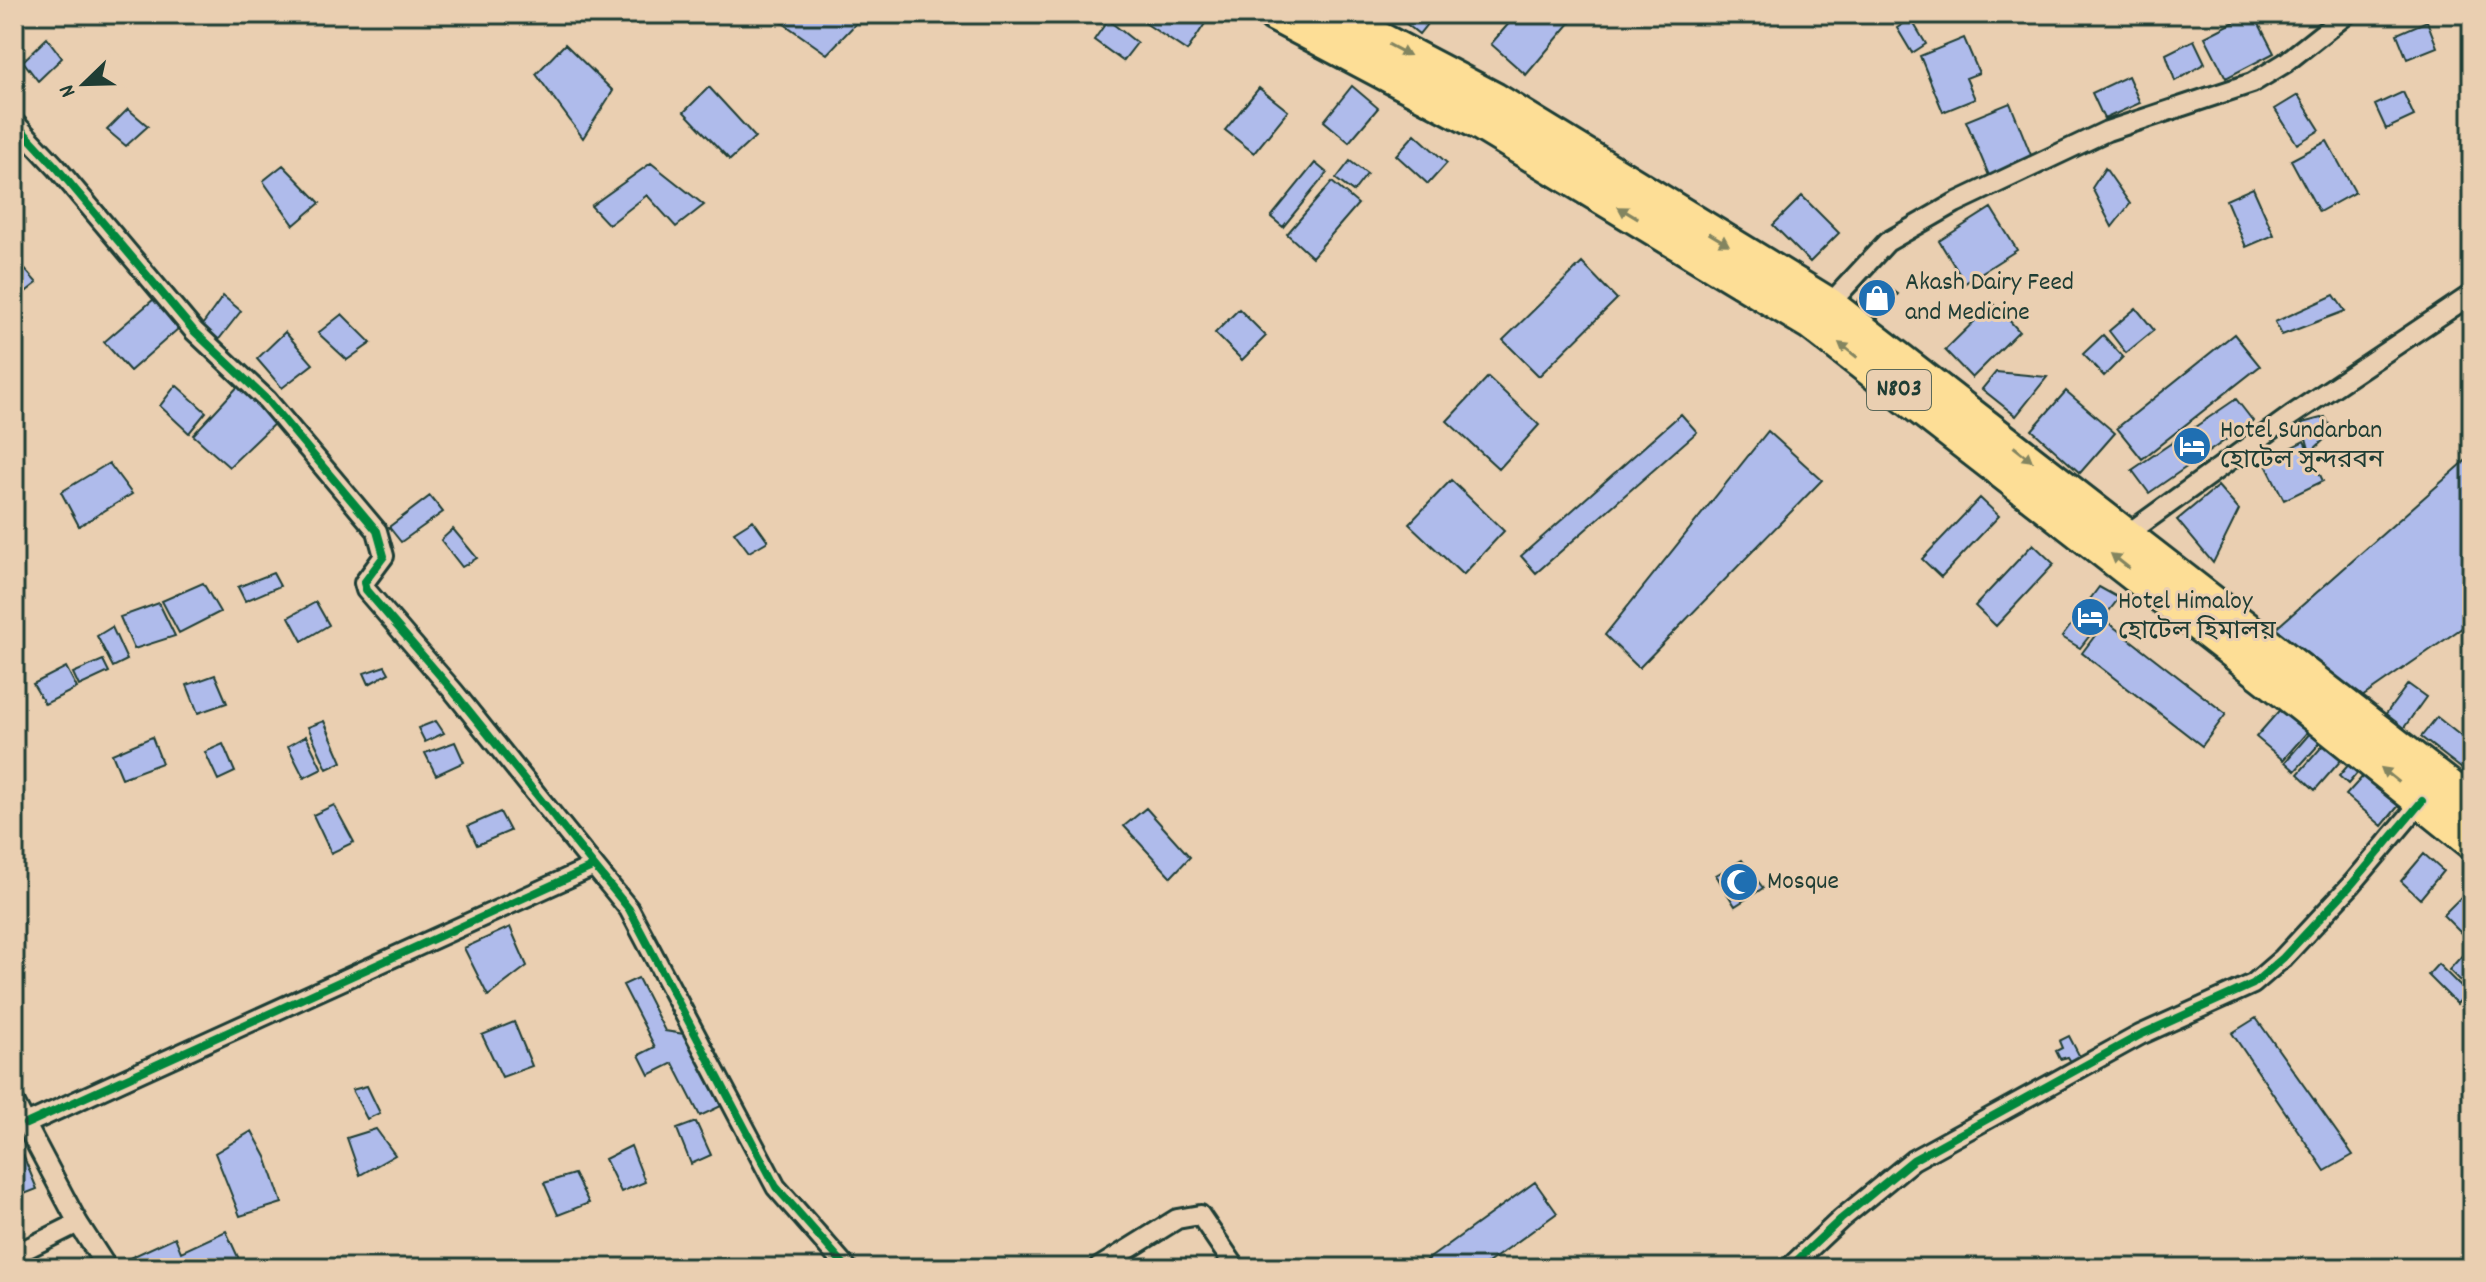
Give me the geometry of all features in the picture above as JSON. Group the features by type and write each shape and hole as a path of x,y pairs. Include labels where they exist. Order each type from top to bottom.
{"highway":[{"name":"N803","path":"1275,14 1487,111"},
{"name":"N803","path":"1330,14 1820,314 2312,696 2472,805"},
{"name":"N803","path":"1970,429 2126,535 2312,696 2422,801 2472,841"}],"street":[{"path":"1820,314 1887,242 1955,203 2107,131 2252,83 2285,63 2347,14"},
{"path":"14,122 57,168 194,331 267,400 377,531 384,556 364,583 366,590 454,692 629,909 776,1187 847,1268"},
{"path":"2126,535 2292,415 2472,294"},
{"path":"1789,1268 1841,1219 1913,1160 2140,1035 2253,984 2283,958 2352,884 2422,801"},
{"path":"26,1124 594,866"},
{"path":"14,1102 78,1223 107,1268"},
{"path":"1098,1268 1177,1219 1200,1215 1236,1268"},
{"path":"14,1255 78,1223"}],"building":[{"path":"865,14 827,54 773,16"},
{"path":"1150,14 1194,14 1206,22 1187,51 1145,23"},
{"path":"1394,14 1435,14 1419,34"},
{"path":"1517,14 1576,16 1526,75 1491,44"},
{"path":"2254,14 2274,53 2226,78 2205,37"},
{"path":"1911,19 1926,44 1912,53 1897,28"},
{"path":"1108,20 1137,43 1123,61 1094,40"},
{"path":"2427,21 2437,47 2407,59 2397,34"},
{"path":"47,38 62,58 38,81 23,61"},
{"path":"1964,38 1979,73 1966,78 1975,99 1943,112 1920,56"},
{"path":"2194,40 2205,63 2175,81 2166,54"},
{"path":"565,44 613,91 583,138 536,74"},
{"path":"2128,76 2140,103 2104,119 2092,93"},
{"path":"1352,86 1378,108 1349,142 1324,121"},
{"path":"709,87 755,137 730,160 684,112"},
{"path":"1259,88 1288,111 1254,153 1225,130"},
{"path":"2403,92 2414,116 2386,129 2375,105"},
{"path":"2298,95 2320,130 2297,144 2275,109"},
{"path":"2010,103 2033,160 1990,178 1966,121"},
{"path":"128,109 148,126 126,146 107,130"},
{"path":"1415,134 1447,163 1428,184 1396,155"},
{"path":"2327,141 2355,192 2319,212 2291,160"},
{"path":"1350,161 1367,174 1353,192 1336,179"},
{"path":"651,163 704,205 676,227 647,195 609,225 591,206"},
{"path":"1315,163 1327,173 1283,227 1271,217"},
{"path":"283,165 320,203 294,225 263,181"},
{"path":"2105,168 2130,204 2112,227 2092,188"},
{"path":"1332,182 1358,204 1312,257 1287,234"},
{"path":"2253,188 2274,235 2246,247 2226,200"},
{"path":"1802,196 1839,233 1810,262 1773,225"},
{"path":"1991,208 2017,250 1965,283 1939,241"},
{"path":"14,257 37,283 14,301"},
{"path":"1582,263 1617,299 1539,376 1503,340"},
{"name":"Akash Dairy Feed and Medicine","path":"1876,279 1898,294 1878,318 1856,303"},
{"path":"2334,295 2345,311 2282,335 2275,322"},
{"path":"223,296 241,311 216,343 200,328"},
{"path":"154,299 178,329 130,371 104,342"},
{"path":"1993,303 2019,331 1972,378 1945,350"},
{"path":"2136,308 2154,330 2126,353 2109,331"},
{"path":"1239,309 1266,336 1242,360 1215,333"},
{"path":"342,314 371,343 347,360 318,333"},
{"path":"285,332 313,364 282,388 257,359"},
{"path":"2234,334 2260,366 2142,459 2117,428"},
{"path":"2103,335 2123,357 2104,376 2083,354"},
{"path":"1996,372 2047,377 2016,416 1982,389"},
{"path":"1488,377 1539,425 1499,469 1447,421"},
{"path":"242,382 279,419 229,467 193,435"},
{"path":"176,385 206,412 189,433 160,406"},
{"path":"2066,391 2115,433 2080,473 2032,430"},
{"name":"Hotel Sundarban হোটেল সুন্দরবন","path":"2236,399 2253,421 2149,493 2132,470"},
{"path":"1681,414 1697,432 1536,573 1521,556"},
{"path":"2325,417 2333,431 2310,453 2302,423"},
{"path":"1768,431 1822,480 1639,668 1605,635"},
{"path":"2304,441 2323,481 2284,500 2264,461"},
{"path":"2472,455 2472,621 2359,699 2272,632"},
{"path":"109,463 132,494 79,526 61,492"},
{"path":"1451,480 1504,531 1463,575 1409,524"},
{"path":"2218,486 2239,510 2213,563 2177,520"},
{"path":"430,496 443,512 401,542 389,527"},
{"path":"1980,498 1999,516 1941,577 1922,559"},
{"path":"753,520 768,541 749,552 734,532"},
{"path":"453,529 477,558 462,567 441,540"},
{"path":"2033,544 2054,564 1996,626 1975,606"},
{"path":"273,573 280,586 245,601 238,587"},
{"path":"203,583 220,612 179,633 162,601"},
{"name":"Hotel Himaloy হোটেল হিমালয়","path":"2099,587 2119,598 2080,648 2062,637"},
{"path":"316,602 329,625 302,641 289,617"},
{"path":"159,603 175,636 134,649 120,617"},
{"path":"2106,621 2226,714 2202,746 2082,653"},
{"path":"112,627 127,660 113,667 97,636"},
{"path":"103,660 109,672 79,686 73,673"},
{"path":"385,666 389,673 369,684 364,673"},
{"path":"66,667 77,688 45,704 33,684"},
{"path":"215,675 227,703 198,713 187,685"},
{"path":"2408,684 2426,697 2403,729 2385,715"},
{"path":"2283,706 2309,730 2283,760 2256,737"},
{"path":"2437,717 2472,745 2472,764 2466,772 2421,737"},
{"path":"324,721 342,762 327,769 308,727"},
{"path":"436,721 444,733 425,742 418,728"},
{"path":"2311,732 2322,741 2295,771 2285,762"},
{"path":"306,736 322,769 304,778 288,746"},
{"path":"152,737 162,763 122,778 112,754"},
{"path":"455,742 464,762 436,775 425,753"},
{"path":"2326,742 2343,758 2315,790 2298,774"},
{"path":"223,744 235,772 218,780 205,752"},
{"path":"2350,763 2359,771 2348,784 2339,776"},
{"path":"2365,774 2400,804 2382,826 2346,795"},
{"path":"334,805 354,842 331,853 313,815"},
{"path":"1146,808 1190,857 1171,877 1124,826"},
{"path":"500,812 510,831 477,845 468,826"},
{"path":"2424,854 2443,871 2420,899 2401,881"},
{"name":"Mosque","path":"1742,860 1763,888 1735,906 1716,875"},
{"path":"2471,887 2472,928 2464,936 2443,915"},
{"path":"510,927 527,966 488,996 464,948"},
{"path":"2467,950 2472,955 2471,992 2449,970"},
{"path":"2438,964 2467,993 2457,1004 2428,975"},
{"path":"638,978 665,1031 684,1034 721,1106 700,1116 673,1063 649,1075 639,1055 655,1047 623,985"},
{"path":"2256,1018 2353,1155 2325,1171 2232,1033"},
{"path":"514,1022 532,1066 502,1077 482,1035"},
{"path":"2069,1036 2080,1057 2071,1062 2068,1057 2060,1059 2056,1051 2062,1048 2059,1041"},
{"path":"367,1086 380,1113 367,1119 352,1090"},
{"path":"696,1122 711,1155 691,1164 677,1129"},
{"path":"376,1129 395,1155 360,1175 347,1138"},
{"path":"252,1131 266,1157 282,1203 240,1216 215,1153"},
{"path":"631,1146 645,1182 621,1192 605,1159"},
{"path":"23,1155 37,1189 14,1198 14,1157"},
{"path":"574,1174 589,1203 558,1215 544,1183"},
{"path":"1535,1182 1557,1213 1481,1268 1416,1268"},
{"path":"226,1231 243,1268 124,1268 121,1262 175,1237 181,1252"}],"cycle path":[{"path":"14,122 57,168 194,331 267,400 377,531 384,556 364,583 366,590 454,692 594,866"},
{"path":"1789,1268 1841,1219 1913,1160 2140,1035 2253,984 2283,958 2352,884 2422,801"},
{"path":"26,1124 594,866 629,909 776,1187 847,1268"}],"place":[{"name":"Akash Dairy Feed and Medicine","path":"1877,298"},
{"name":"Hotel Sundarban হোটেল সুন্দরবন","path":"2192,446"},
{"name":"Hotel Himaloy হোটেল হিমালয়","path":"2090,617"},
{"name":"Mosque","path":"1739,882"}]}
